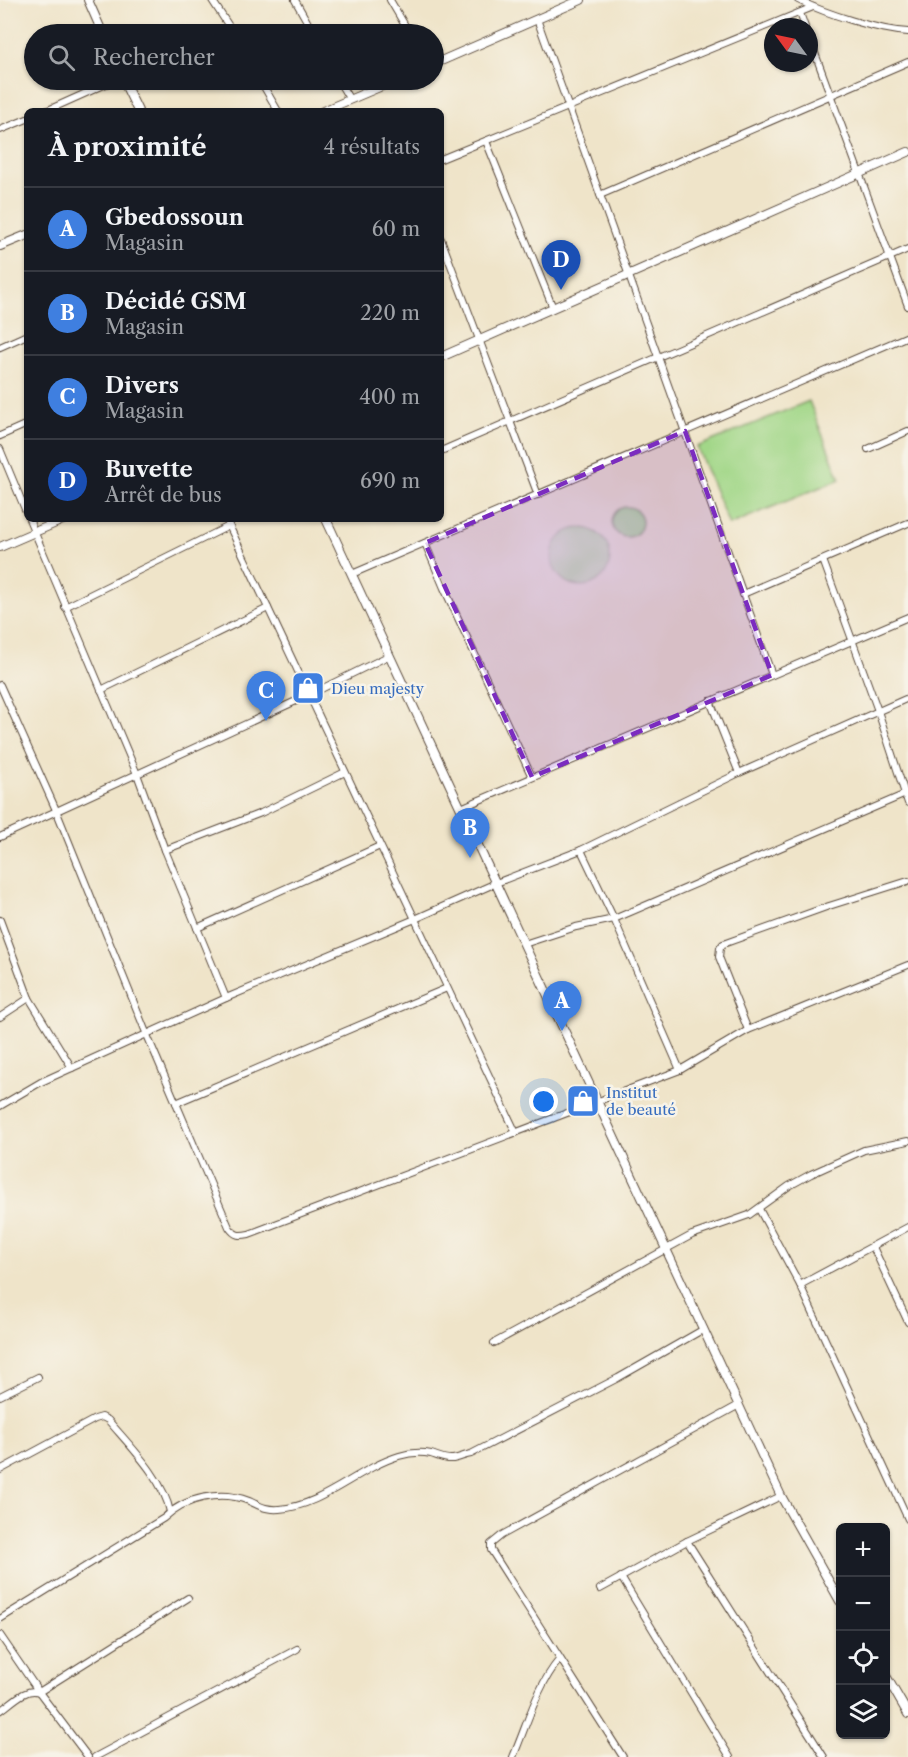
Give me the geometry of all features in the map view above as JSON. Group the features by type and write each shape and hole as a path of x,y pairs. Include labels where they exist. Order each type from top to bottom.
{"street":[{"path":"88,0 99,24"},
{"path":"212,0 228,24"},
{"path":"295,0 308,24"},
{"path":"390,0 404,24"},
{"path":"444,60 581,0"},
{"path":"798,0 813,7 877,26 908,32"},
{"path":"444,158 813,7"},
{"path":"800,13 802,18"},
{"path":"537,19 772,675"},
{"path":"818,61 908,306"},
{"path":"600,195 908,62"},
{"path":"53,108 93,90"},
{"path":"128,90 137,108"},
{"path":"266,90 276,108"},
{"path":"344,90 350,100"},
{"path":"330,108 373,90"},
{"path":"0,130 24,120"},
{"path":"486,141 553,308"},
{"path":"444,356 908,152"},
{"path":"0,246 24,236"},
{"path":"444,247 538,495"},
{"path":"444,450 908,249"},
{"path":"0,347 24,336"},
{"path":"352,574 908,336"},
{"path":"0,436 24,425"},
{"path":"868,448 908,431"},
{"path":"0,449 24,507"},
{"path":"30,522 137,774 165,850 226,998"},
{"path":"0,547 58,522"},
{"path":"227,522 516,1132"},
{"path":"327,522 781,1496 836,1594"},
{"path":"743,594 908,523"},
{"path":"65,607 229,526"},
{"path":"426,543 444,588 532,777"},
{"path":"823,560 907,793 908,803"},
{"path":"100,690 268,608"},
{"path":"461,808 908,616"},
{"path":"0,837 309,695 390,655"},
{"path":"0,685 56,810 147,1035 229,1227 239,1236 680,1070 748,1030 908,965"},
{"path":"0,1106 41,1082 226,998 581,850 739,773 908,698"},
{"path":"710,701 739,773"},
{"path":"165,850 261,813 345,772"},
{"path":"524,944 576,927 614,919 907,793"},
{"path":"197,928 380,846"},
{"path":"581,850 680,1070"},
{"path":"748,1030 719,957 723,944 829,906 908,881"},
{"path":"0,920 29,998 72,1068"},
{"path":"177,1103 447,988"},
{"path":"0,1017 29,998"},
{"path":"494,1343 667,1251 692,1235 749,1215 789,1186 837,1162 864,1150 908,1141"},
{"path":"759,1209 800,1285 908,1519"},
{"path":"800,1285 908,1227"},
{"path":"873,1247 908,1322"},
{"path":"0,1619 164,1518 170,1512 203,1497 214,1495 233,1497 249,1501 262,1509 297,1508 386,1461 402,1455 420,1453 453,1459 471,1454 618,1378 704,1329"},
{"path":"0,1396 38,1377"},
{"path":"623,1757 491,1550 491,1544 502,1535 739,1406"},
{"path":"0,1470 102,1417 108,1420 141,1459 167,1499 170,1512"},
{"path":"600,1589 687,1541 781,1496"},
{"path":"687,1541 824,1757"},
{"path":"621,1577 730,1757"},
{"path":"39,1692 188,1598"},
{"path":"0,1635 88,1757"},
{"path":"96,1757 297,1648"},
{"path":"513,1757 542,1690 553,1668 560,1660"},
{"path":"890,1684 908,1714"},
{"path":"0,1711 28,1692 34,1690 39,1692"}],"highlighted area":[{"path":"685,431 772,675 532,777 425,543"}],"green space":[{"path":"809,401 840,479 729,525 697,447"},
{"path":"627,507 633,508 641,516 641,528 633,536 627,537 621,536 613,528 612,522 613,516 621,508"},
{"path":"575,528 587,528 602,536 610,551 610,563 602,578 587,586 575,586 560,578 552,563 552,551 560,536"}],"place":[{"name":"Buvette","path":"561,290"},
{"name":"Dieu majesty","path":"308,688"},
{"name":"Divers","path":"266,721"},
{"name":"Décidé GSM","path":"470,858"},
{"name":"Gbedossoun","path":"562,1031"},
{"name":"Institut de beauté","path":"583,1101"}]}
